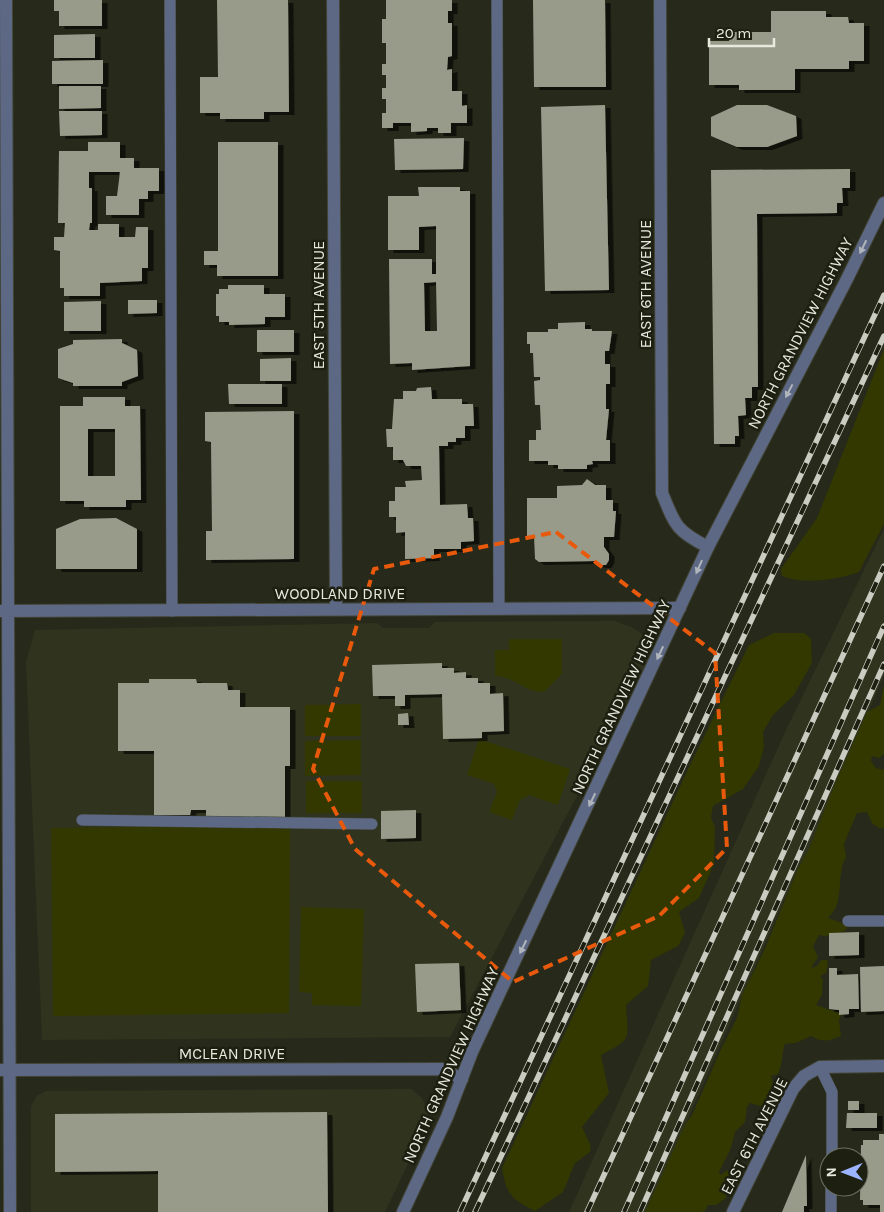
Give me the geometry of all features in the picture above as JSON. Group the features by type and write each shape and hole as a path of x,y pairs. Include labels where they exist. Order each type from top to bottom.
{"street":[{"path":"6,0 5,1070 10,1212"},
{"name":"EAST 5TH AVENUE","path":"333,0 336,610"},
{"name":"EAST 6TH AVENUE","path":"660,0 662,493 676,525 687,537 708,547"},
{"name":"NORTH GRANDVIEW HIGHWAY","path":"403,1212 447,1117 472,1052 708,547 847,279 884,203"},
{"name":"WOODLAND DRIVE","path":"4,611 680,608"},
{"path":"820,1067 884,1066"},
{"name":"EAST 6TH AVENUE","path":"733,1212 793,1089 804,1076 820,1067"},
{"name":"MCLEAN DRIVE","path":"5,1070 442,1069 462,1079"}],"lane":[{"path":"170,0 172,611"},
{"path":"497,0 498,609"},
{"path":"82,820 372,824"},
{"path":"848,921 884,921"},
{"path":"820,1067 832,1092 832,1147"},
{"path":"831,1197 831,1212"}],"highlighted area":[{"path":"556,532 715,653 727,848 659,916 513,982 355,849 313,769 374,569"}],"shaded area":[{"path":"884,529 884,675 809,849 798,869 647,1212 569,1212 786,730"},
{"path":"614,621 631,627 647,637 650,647 648,661 450,1037 42,1040 26,662 35,630 377,623 383,628 429,628 435,622"},
{"path":"411,1089 422,1098 428,1111 428,1122 385,1212 31,1212 31,1106 37,1096 46,1091"}],"green space":[{"path":"884,349 884,524 859,572 810,581 782,576 781,569 817,518"},
{"path":"774,633 804,633 811,639 812,663 794,695 773,715 763,732 764,747 759,766 743,789 713,806 711,818 715,827 714,864 699,898 679,912 685,933 678,946 651,960 648,986 626,1005 627,1032 624,1041 601,1055 609,1093 582,1127 591,1146 590,1152 575,1163 563,1192 535,1211 511,1195 502,1168 691,763 749,645"},
{"path":"509,639 562,639 562,674 544,692 530,690 508,678 495,676 495,650 509,650"},
{"path":"884,685 884,754 879,758 872,756 871,761 876,768 884,770 884,828 879,828 872,823 867,812 857,813 844,844 846,857 841,872 837,905 828,918 845,924 847,928 845,931 826,936 819,935 813,946 818,957 811,968 817,966 821,960 827,960 828,965 826,973 820,976 823,980 822,995 816,1005 841,1014 839,1020 841,1036 833,1039 819,1040 811,1036 796,1043 785,1044 780,1070 778,1074 771,1076 773,1083 765,1102 761,1106 750,1103 747,1107 745,1122 735,1132 731,1148 719,1172 720,1175 728,1170 730,1173 726,1184 726,1198 716,1205 708,1205 705,1211 701,1212 645,1212 737,1018 742,995 763,953 798,869 809,849 867,712 880,705"},
{"path":"361,704 361,736 305,736 305,705"},
{"path":"479,739 570,769 558,805 529,795 520,800 512,820 489,812 497,792 494,784 467,775"},
{"path":"361,740 361,775 305,776 305,741"},
{"path":"306,781 362,781 362,813 306,813"},
{"path":"290,825 289,1013 53,1016 51,828"},
{"path":"301,907 364,909 361,1006 312,1005 312,993 299,992"}],"building":[{"path":"54,0 102,0 102,26 59,26 59,11 54,11"},
{"path":"217,0 288,0 289,112 264,112 264,119 220,119 220,113 200,113 200,77 218,77"},
{"path":"386,0 452,0 452,11 448,11 448,23 452,23 452,56 448,57 447,70 452,69 452,91 462,91 462,106 467,105 467,123 451,123 451,133 438,133 438,128 427,128 427,131 411,132 411,123 393,123 393,128 382,128 382,113 386,113 386,99 382,99 382,88 386,88 386,75 382,75 382,64 386,64 386,43 382,43 382,19 386,19"},
{"path":"533,0 605,0 606,87 534,87"},
{"path":"771,11 826,11 826,17 848,17 849,23 864,23 864,61 849,61 849,69 795,69 795,90 739,90 739,85 709,85 709,41 729,41 730,32 771,32"},
{"path":"95,34 95,58 54,58 54,35"},
{"path":"103,60 103,84 52,84 52,61"},
{"path":"59,86 101,86 101,108 59,109"},
{"path":"605,105 609,290 545,291 541,107"},
{"path":"737,105 767,105 796,116 797,136 767,147 737,147 711,136 711,117"},
{"path":"59,111 102,111 102,135 60,136"},
{"path":"464,138 463,169 395,170 394,139"},
{"path":"88,142 120,142 120,158 134,158 134,168 159,168 159,191 148,191 148,199 139,199 139,215 106,215 106,196 117,196 120,172 89,172 89,188 92,188 92,223 90,223 89,230 98,230 98,224 119,224 119,237 135,237 136,227 148,227 148,268 142,268 142,281 100,283 100,296 64,296 64,288 60,288 60,251 54,250 54,237 64,237 65,223 58,223 59,151 88,151"},
{"path":"218,142 278,142 278,276 217,276 217,265 204,265 204,251 218,251"},
{"path":"850,169 850,188 842,188 843,203 837,203 837,213 757,214 758,387 752,387 752,398 745,398 746,415 738,416 739,436 735,436 735,444 714,444 711,170"},
{"path":"418,187 460,187 460,191 470,191 470,366 412,370 412,363 390,364 389,259 432,259 432,274 436,274 436,226 419,227 419,250 388,250 388,196 419,196","holes":["436,282 437,331 425,331 424,283"]},
{"path":"228,285 264,285 264,294 285,294 285,317 265,317 265,324 229,325 229,322 219,322 219,316 216,316 216,294 219,294 219,289 228,289"},
{"path":"128,300 157,300 157,313 128,314"},
{"path":"101,301 101,331 64,331 64,302"},
{"path":"585,322 585,329 612,331 609,351 605,351 605,364 610,364 610,384 606,384 606,409 609,409 606,440 610,440 610,461 592,461 593,464 587,465 587,469 558,469 558,465 548,465 548,461 529,461 529,440 536,440 536,430 541,430 540,405 535,405 534,381 540,380 540,377 534,377 533,353 530,353 530,344 527,344 527,332 548,332 548,329 558,329 558,323"},
{"path":"257,330 294,330 294,352 257,352"},
{"path":"122,339 122,343 137,350 138,376 122,382 122,386 73,386 73,383 58,378 58,349 73,344 73,340"},
{"path":"291,358 291,381 260,381 260,359"},
{"path":"228,384 282,384 282,404 229,404"},
{"path":"431,387 432,399 462,399 462,404 473,404 474,426 465,426 465,438 456,438 456,442 448,442 448,446 439,446 440,505 467,504 468,518 473,518 474,541 461,542 461,549 434,549 434,558 405,559 405,532 396,533 396,517 389,517 389,501 395,501 395,487 406,487 405,481 422,480 421,466 406,466 403,460 393,460 393,447 387,447 386,429 392,429 394,399 403,399 403,391 416,391 417,388"},
{"path":"83,397 125,397 125,406 140,406 141,500 126,500 126,507 84,507 84,501 60,501 60,406 83,406","holes":["88,429 115,429 115,476 88,476"]},
{"path":"294,411 294,559 206,560 206,531 212,531 211,442 205,441 205,412"},
{"path":"587,479 595,485 606,485 606,500 613,500 613,511 616,511 614,537 604,537 604,547 609,554 609,560 606,565 599,565 594,561 539,562 535,559 534,536 527,536 527,498 557,498 557,486 582,485"},
{"path":"116,518 137,529 137,569 56,569 56,529 80,519"},
{"path":"442,663 442,668 454,668 454,673 466,672 466,678 478,678 478,683 490,683 490,694 503,693 504,731 482,732 482,738 443,739 442,694 405,695 405,706 395,706 395,696 373,696 372,665"},
{"path":"149,679 196,679 197,683 227,683 228,690 240,690 240,707 290,707 290,766 285,766 285,817 206,817 206,810 191,810 190,815 154,815 154,751 118,751 118,683 149,683"},
{"path":"408,713 409,725 398,725 398,714"},
{"path":"416,810 416,838 381,839 381,811"},
{"path":"859,932 859,955 829,956 829,933"},
{"path":"459,963 461,1010 417,1012 415,964"},
{"path":"884,966 884,1011 861,1012 860,967"},
{"path":"829,968 837,968 837,975 858,974 859,1009 849,1009 849,1014 839,1015 839,1010 829,1009"},
{"path":"848,1101 859,1101 859,1110 848,1110"},
{"path":"327,1112 328,1212 158,1212 158,1171 55,1172 55,1114"},
{"path":"847,1113 877,1113 877,1128 846,1128"},
{"path":"879,1134 884,1134 884,1212 880,1212 880,1205 863,1205 863,1200 860,1200 860,1197 869,1197 869,1147 861,1147 861,1145 863,1145 863,1140 879,1140"},
{"path":"806,1155 807,1206 804,1206 804,1212 782,1212"}],"railway":[{"path":"460,1212 884,295"},
{"path":"475,1212 884,336"},
{"path":"587,1212 884,566"},
{"path":"624,1212 884,626"},
{"path":"640,1212 884,664"}]}
